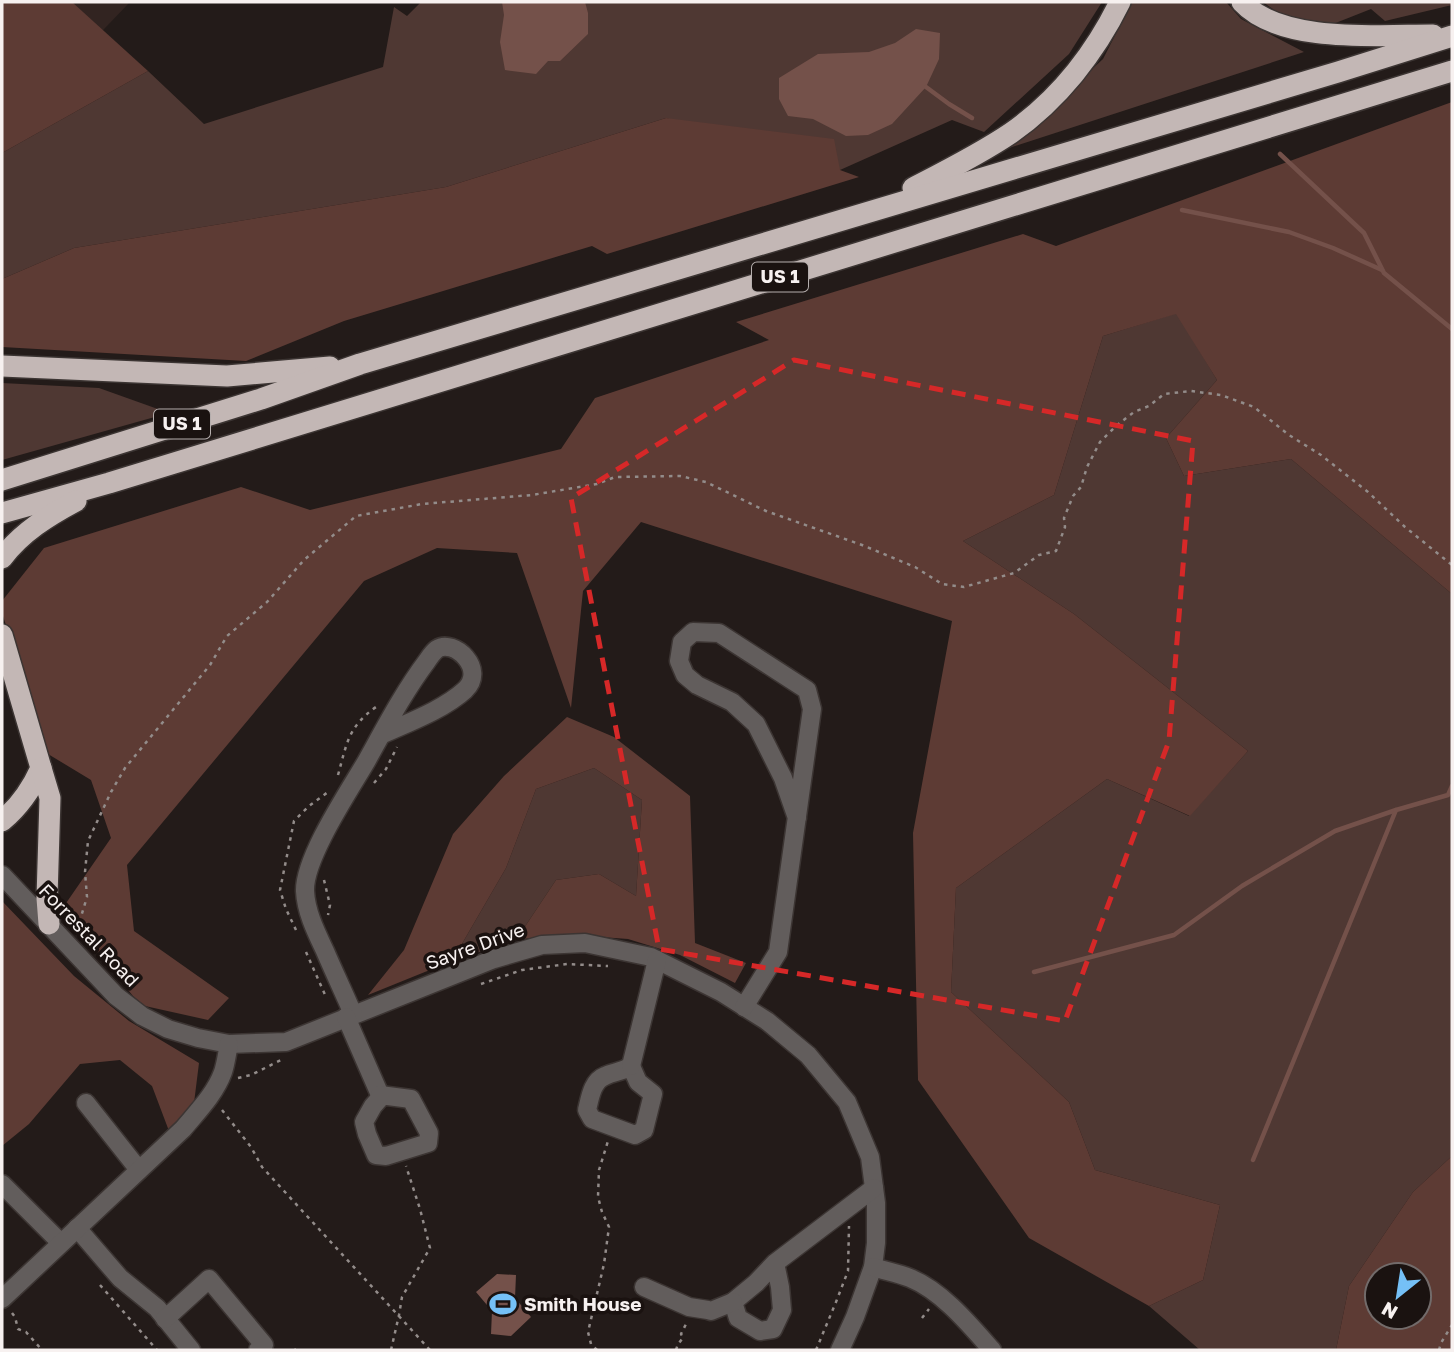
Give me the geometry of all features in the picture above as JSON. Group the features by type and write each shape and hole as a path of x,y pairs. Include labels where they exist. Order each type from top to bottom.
{"highway":[{"path":"873,210 973,156 1027,121 1076,71 1105,30 1120,2"},
{"path":"1242,2 1266,19 1327,35 1452,36"},
{"name":"US 1","path":"2,480 261,399 360,364 1452,36"},
{"name":"US 1","path":"2,513 108,483 1452,71"},
{"path":"2,366 227,376 360,364"},
{"path":"2,558 14,543 44,518 108,483"},
{"path":"2,635 50,798 47,898 49,924"},
{"path":"2,821 14,811 41,768"}],"street":[{"path":"744,1007 778,952 797,818 812,709 807,690 719,634 693,632 682,642 679,661 685,674 697,685 732,702 756,724 783,778 797,818"},
{"path":"380,1095 310,918 305,891 307,876 330,824 413,679 435,650 442,647 450,648 466,657 473,676 465,690 439,707 381,735"},
{"name":"Forrestal Road","path":"2,874 116,996 142,1016 168,1029 229,1044"},
{"name":"Sayre Drive","path":"229,1044 286,1042 494,959 542,945 585,943 657,960 720,992 767,1021 808,1055 847,1102 870,1157 876,1203 876,1242 873,1267 840,1350"},
{"path":"631,1066 657,960"},
{"path":"5,1303 77,1228 183,1129 211,1095 223,1071 229,1044"},
{"path":"86,1103 139,1170"},
{"path":"2,1184 61,1244"},
{"path":"644,1287 689,1307 711,1311 733,1302 775,1263 874,1188"},
{"path":"77,1228 120,1278 157,1308 191,1350"},
{"path":"733,1302 738,1318 760,1331 773,1329 782,1310 775,1263"},
{"path":"873,1267 911,1278 934,1292 965,1320 992,1350"},
{"path":"165,1319 209,1279 264,1345 258,1350"}],"path":[{"path":"75,937 87,897 85,872 88,841 125,768 210,665 227,636 267,602 304,560 356,516 422,504 532,495 597,484 615,477 680,476 706,482 766,511 915,567 942,583 964,587 1014,573 1039,555 1056,551 1065,527 1063,518 1073,496 1081,487 1087,467 1100,442 1134,412 1149,406 1164,394 1191,391 1221,395 1254,407 1368,492 1405,527 1452,565"},
{"path":"369,790 386,769 401,742"},
{"path":"323,874 330,905 327,920"},
{"path":"211,1095 251,1147 262,1167 430,1350"},
{"path":"597,1350 591,1344 588,1332 604,1264 609,1227 598,1197 598,1170 610,1135"},
{"path":"391,1350 402,1297 430,1248 405,1163"},
{"path":"100,1285 157,1350"},
{"path":"5,1303 15,1317 18,1329 26,1332 42,1350"},
{"path":"922,1318 929,1310"},
{"path":"1440,1350 1441,1343 1452,1325"}],"highlighted area":[{"path":"794,360 1193,441 1169,741 1065,1021 659,949 571,498"}],"shaded area":[{"path":"2,2 72,2 148,71 2,153"},
{"path":"32,2 130,2 82,52"},
{"path":"421,2 1102,2 1069,54 984,132 952,120 840,170 666,118 446,187 74,248 2,279 2,153 148,71 204,124 383,67 394,7 407,16"},
{"path":"502,2 585,2 588,34 560,61 548,61 536,74 505,70 500,42 504,15"},
{"path":"1132,2 1226,2 1241,19 1304,52 1006,149 1103,59"},
{"path":"1263,2 1452,2 1452,5 1385,21 1371,9 1328,26 1281,15"},
{"path":"916,29 940,33 939,59 926,87 892,124 868,135 846,136 813,119 788,116 779,99 779,78 818,54 869,52 895,43"},
{"path":"1452,102 1452,594 1291,459 1184,476 1166,438 1217,380 1176,314 1103,336 1054,495 963,541 1074,614 1248,751 1190,816 1107,779 956,888 951,992 1069,1102 1095,1170 1220,1205 1203,1280 1149,1306 1029,1238 918,1080 913,833 952,621 641,522 583,591 571,708 517,553 437,548 364,581 127,865 134,931 229,998 208,1020 145,1006 133,996 62,909 111,838 91,780 48,754 2,613 2,601 44,548 241,487 310,510 561,449 595,398 769,340 736,322 1023,234 1056,246"},
{"path":"666,118 834,139 840,170 859,177 607,254 592,246 344,321 246,361 2,347 2,279 74,248 446,187"},
{"path":"1177,313 1217,380 1166,438 1184,476 1291,459 1452,594 1452,1156 1413,1192 1366,1261 1363,1261 1363,1265 1349,1286 1336,1350 1200,1350 1149,1306 1203,1280 1220,1205 1095,1170 1069,1102 951,992 956,888 1107,779 1189,816 1248,751 1074,614 963,541 1054,495 1103,336"},
{"path":"2,383 99,388 169,413 2,460"},
{"path":"567,717 614,737 690,796 695,943 746,963 735,983 680,955 628,939 560,934 516,940 556,880 599,874 636,896 642,800 594,768 536,789 506,868 452,961 368,995 404,950 453,834 504,776"},
{"path":"594,768 642,800 636,896 599,874 556,880 516,940 452,961 506,868 536,789"},
{"path":"2,901 74,976 129,1021 199,1063 194,1103 169,1131 152,1086 120,1060 80,1064 29,1124 2,1146"},
{"path":"1452,1156 1452,1350 1336,1350 1349,1286 1363,1265 1363,1331 1433,1331 1433,1261 1366,1261 1413,1192"},
{"name":"Smith House","path":"497,1274 516,1275 515,1298 531,1317 511,1336 491,1334 492,1311 476,1292"}],"waterway":[{"path":"926,87 972,118"},
{"path":"1280,154 1364,233 1384,273 1452,329"},
{"path":"1182,210 1289,232 1382,270"},
{"path":"1253,1160 1396,810 1448,795 1452,786"},
{"path":"1034,972 1174,935 1242,886 1335,831 1396,810"}],"place":[{"name":"Smith House","path":"503,1304"}]}
